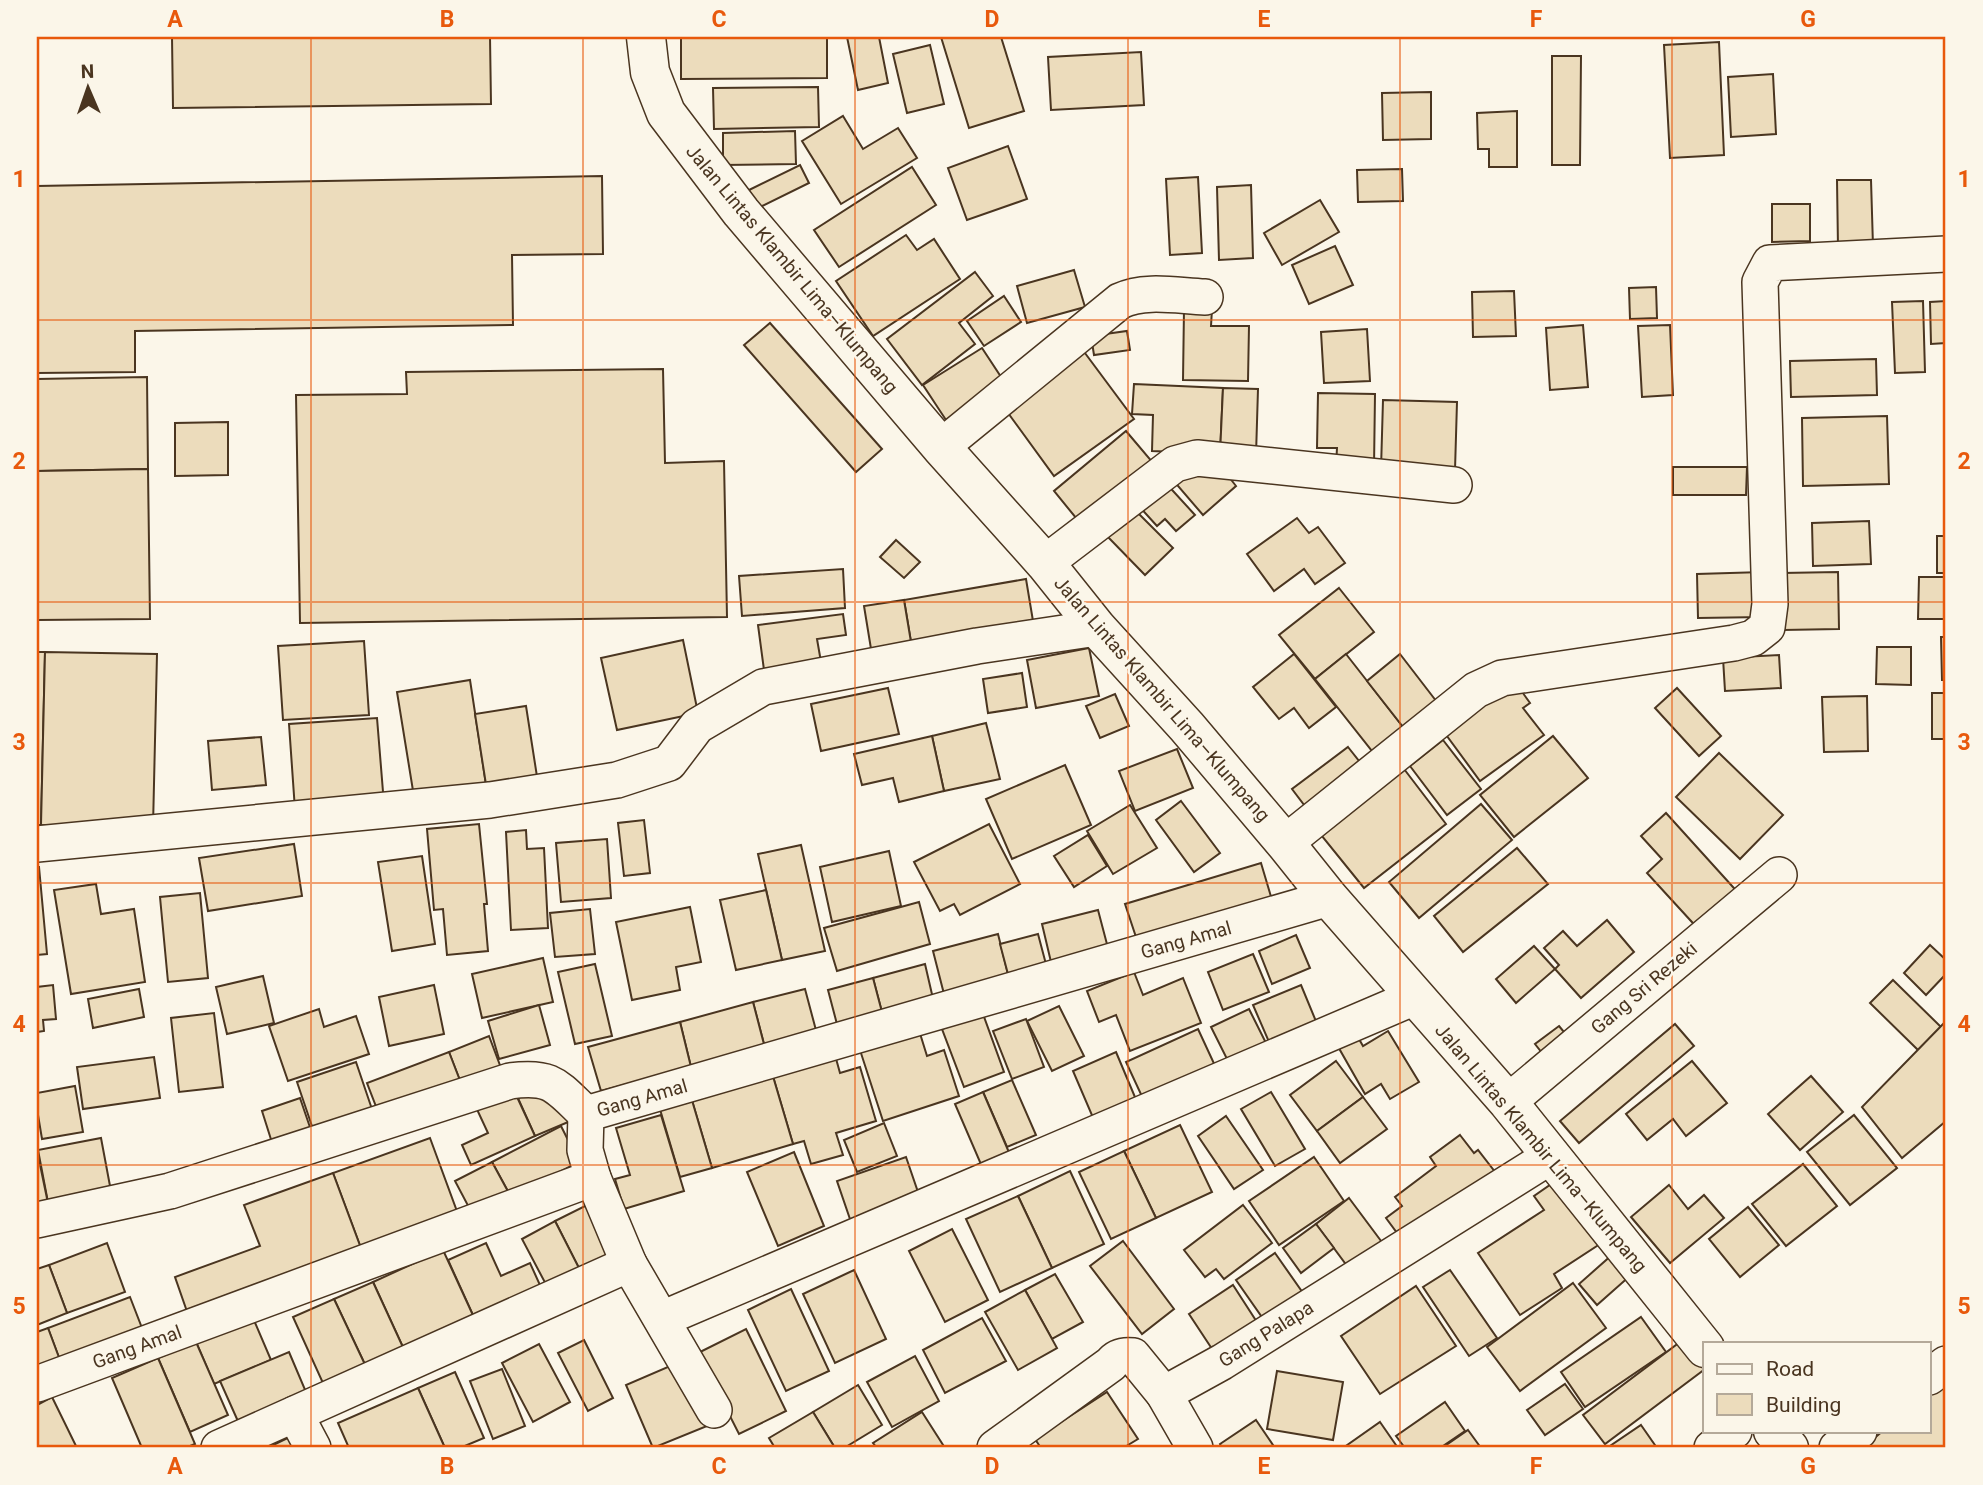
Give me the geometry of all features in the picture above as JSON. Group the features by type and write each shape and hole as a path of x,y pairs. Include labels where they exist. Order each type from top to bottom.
{"main road":[{"name":"Jalan Lintas Klambir Lima–Klumpang","path":"646,37 650,72 666,113 749,222 1045,563 1097,628 1187,727 1329,898 1508,1102 1703,1346"},
{"path":"1774,1432 1789,1448"}],"street":[{"path":"1286,843 1476,690 1503,678 1734,643 1753,638 1767,628 1770,604 1760,282 1762,275 1770,263 1946,254"},
{"path":"942,447 1120,301 1132,295 1146,294 1205,297"},
{"path":"1045,563 1175,464 1197,458 1454,485"},
{"path":"37,844 490,800 617,780 669,762 697,726 763,687 977,646 1097,628"},
{"name":"Gang Sri Rezeki","path":"1508,1102 1779,875"},
{"name":"Gang Amal","path":"37,1384 593,1178 585,1150 586,1114 1329,898"},
{"path":"662,1319 1415,997"},
{"path":"37,1220 170,1191 510,1082 531,1078 552,1082 586,1114"},
{"name":"Gang Palapa","path":"1164,1394 1223,1362 1551,1156"},
{"path":"593,1178 629,1264 714,1410"},
{"path":"219,1448 629,1264"},
{"path":"995,1448 1124,1355 1133,1356 1164,1394 1195,1448"},
{"path":"1930,1376 1946,1364"},
{"path":"295,1414 313,1448"},
{"path":"1712,1448 1733,1432"},
{"path":"1837,1448 1858,1432"}],"building":[{"path":"172,37 490,37 491,104 173,108"},
{"path":"681,37 827,37 827,78 681,79"},
{"path":"847,37 879,37 888,83 858,90"},
{"path":"941,37 1001,37 1024,111 969,128"},
{"path":"1719,42 1724,155 1670,158 1664,45"},
{"path":"930,45 944,104 907,113 893,54"},
{"path":"1141,52 1144,105 1051,110 1048,57"},
{"path":"1552,56 1581,56 1580,165 1552,165"},
{"path":"1773,74 1776,134 1731,137 1728,77"},
{"path":"818,87 819,127 714,129 713,88"},
{"path":"1431,92 1431,139 1383,140 1382,93"},
{"path":"1517,111 1517,167 1489,167 1489,149 1478,149 1477,113"},
{"path":"843,116 863,149 898,128 917,158 841,204 802,141"},
{"path":"795,131 796,164 723,165 723,133"},
{"path":"1008,146 1027,199 967,220 948,168"},
{"path":"800,165 809,183 758,208 749,190"},
{"path":"912,167 936,205 839,267 814,230"},
{"path":"1402,169 1403,201 1358,202 1357,170"},
{"path":"602,176 603,254 512,255 513,325 135,331 135,372 37,373 37,186"},
{"path":"1198,177 1202,253 1170,255 1166,179"},
{"path":"1837,180 1871,180 1873,246 1838,247"},
{"path":"1251,185 1253,258 1219,260 1217,187"},
{"path":"1320,200 1339,232 1282,265 1264,233"},
{"path":"1772,204 1810,204 1810,241 1772,242"},
{"path":"906,235 917,250 934,239 960,279 873,336 836,281"},
{"path":"1335,246 1353,285 1309,304 1292,265"},
{"path":"1074,270 1085,307 1027,323 1017,286"},
{"path":"975,272 993,296 959,323 975,344 922,385 887,339"},
{"path":"1656,287 1657,318 1630,319 1629,288"},
{"path":"1514,291 1516,336 1473,337 1472,292"},
{"path":"1004,296 1021,322 984,346 967,321"},
{"path":"1923,301 1925,372 1895,373 1892,302"},
{"path":"1946,301 1946,343 1931,344 1930,302"},
{"path":"1184,309 1212,309 1211,326 1249,326 1248,381 1183,380"},
{"path":"770,323 882,449 856,472 744,345"},
{"path":"1583,325 1588,387 1550,390 1546,328"},
{"path":"1670,325 1673,395 1642,397 1638,326"},
{"path":"1367,329 1370,381 1324,383 1321,332"},
{"path":"1127,331 1130,350 1094,355 1091,336"},
{"path":"1079,345 1134,419 1054,476 1000,402"},
{"path":"982,348 1005,383 946,420 923,385"},
{"path":"1876,359 1877,395 1791,397 1790,361"},
{"path":"663,369 665,463 724,461 727,617 300,623 296,395 407,394 406,372"},
{"path":"147,377 148,469 37,471 37,379"},
{"path":"1134,384 1223,388 1220,454 1152,451 1153,415 1132,414"},
{"path":"1223,388 1258,389 1256,455 1220,454"},
{"path":"1318,393 1375,394 1374,467 1336,466 1337,448 1317,448"},
{"path":"1383,400 1457,402 1455,470 1381,469"},
{"path":"1887,416 1889,484 1803,486 1802,418"},
{"path":"228,422 228,475 175,476 175,423"},
{"path":"1126,431 1154,464 1081,524 1054,491"},
{"path":"1218,463 1236,486 1203,515 1172,479"},
{"path":"1673,467 1747,467 1746,495 1673,495"},
{"path":"148,469 150,619 37,620 37,471"},
{"path":"1163,480 1195,515 1176,531 1165,519 1157,526 1137,504"},
{"path":"1133,508 1173,548 1145,575 1106,535"},
{"path":"1297,518 1309,533 1318,527 1345,563 1315,584 1304,569 1274,591 1247,554"},
{"path":"1869,521 1871,564 1813,566 1812,523"},
{"path":"1937,536 1946,536 1946,573 1937,573"},
{"path":"896,540 920,562 904,578 880,557"},
{"path":"843,569 845,608 742,616 739,576"},
{"path":"1763,572 1764,617 1698,618 1697,574"},
{"path":"1838,572 1839,629 1783,630 1782,573"},
{"path":"1919,577 1946,577 1946,619 1918,619"},
{"path":"1026,579 1034,627 912,648 904,600"},
{"path":"1339,588 1374,632 1315,679 1279,635"},
{"path":"904,600 912,648 872,655 864,606"},
{"path":"843,614 846,635 817,639 821,662 764,670 758,625"},
{"path":"1941,637 1946,637 1946,680 1942,680"},
{"path":"683,640 698,713 617,730 601,658"},
{"path":"364,641 369,715 283,720 278,646"},
{"path":"1877,647 1911,647 1911,685 1876,684"},
{"path":"1089,648 1099,696 1036,708 1027,660"},
{"path":"37,652 45,652 41,825 37,825"},
{"path":"45,652 157,654 153,827 41,825"},
{"path":"1294,654 1336,707 1309,728 1294,708 1279,719 1253,687"},
{"path":"1346,654 1407,732 1376,756 1315,679"},
{"path":"1400,654 1440,706 1407,732 1367,681"},
{"path":"1779,655 1781,688 1725,691 1723,658"},
{"path":"1022,673 1027,707 988,713 983,679"},
{"path":"470,680 487,791 415,803 397,692"},
{"path":"1515,682 1530,703 1523,708 1544,735 1480,781 1444,732"},
{"path":"888,688 899,734 821,751 811,704"},
{"path":"1677,688 1721,736 1699,756 1655,708"},
{"path":"1932,693 1946,693 1946,739 1932,739"},
{"path":"1115,694 1129,726 1100,738 1086,706"},
{"path":"1867,696 1868,751 1824,752 1822,697"},
{"path":"526,706 538,783 487,791 475,714"},
{"path":"377,718 384,804 295,810 289,724"},
{"path":"986,723 1000,779 944,791 932,736"},
{"path":"932,736 944,791 899,802 893,778 862,785 854,754"},
{"path":"1553,736 1588,778 1514,837 1480,795"},
{"path":"261,737 266,785 212,790 208,741"},
{"path":"1443,740 1481,789 1447,815 1410,766"},
{"path":"1348,747 1367,771 1311,814 1292,789"},
{"path":"1177,749 1193,788 1135,811 1119,771"},
{"path":"1719,753 1783,815 1740,859 1676,797"},
{"path":"1065,765 1091,825 1012,859 986,799"},
{"path":"1401,765 1446,824 1364,888 1317,830"},
{"path":"1181,801 1220,853 1194,872 1156,820"},
{"path":"1481,804 1512,840 1419,918 1389,882"},
{"path":"1130,805 1157,848 1113,874 1087,831"},
{"path":"1666,813 1742,897 1702,933 1647,873 1662,859 1641,836"},
{"path":"644,820 650,873 624,876 618,823"},
{"path":"479,824 487,904 484,904 488,951 447,955 443,909 434,910 427,829"},
{"path":"989,824 1020,884 960,915 954,904 940,911 914,862"},
{"path":"526,830 527,849 544,848 548,928 511,930 506,832"},
{"path":"1088,835 1107,866 1074,887 1054,856"},
{"path":"607,839 611,898 561,902 556,843"},
{"path":"294,844 302,896 208,911 199,858"},
{"path":"801,845 825,951 782,960 758,854"},
{"path":"1517,848 1548,884 1463,952 1434,916"},
{"path":"889,851 901,906 832,922 820,867"},
{"path":"422,856 435,944 392,951 378,862"},
{"path":"1261,863 1272,900 1137,940 1125,904"},
{"path":"37,867 47,954 37,955"},
{"path":"96,884 101,914 134,909 145,982 71,994 54,890"},
{"path":"766,890 782,960 736,970 720,900"},
{"path":"200,893 208,978 168,982 160,897"},
{"path":"919,902 930,944 837,971 824,928"},
{"path":"690,907 701,962 676,967 680,990 632,1000 616,922"},
{"path":"590,909 595,954 555,957 550,913"},
{"path":"1098,910 1108,948 1051,962 1042,924"},
{"path":"1607,920 1634,952 1581,998 1555,969 1559,965 1544,948 1563,931 1577,946"},
{"path":"998,934 1009,978 944,994 933,951"},
{"path":"1038,934 1047,968 1009,978 1000,944"},
{"path":"1296,935 1310,968 1272,984 1259,951"},
{"path":"1930,945 1946,960 1946,974 1926,995 1904,973"},
{"path":"1534,946 1555,969 1516,1003 1496,979"},
{"path":"1253,954 1269,992 1223,1010 1208,972"},
{"path":"543,958 553,1002 482,1018 472,974"},
{"path":"595,964 612,1036 575,1044 558,972"},
{"path":"925,964 934,1003 883,1016 873,978"},
{"path":"1134,972 1143,995 1183,978 1201,1023 1130,1051 1116,1015 1099,1022 1087,991"},
{"path":"263,976 274,1023 227,1034 216,987"},
{"path":"873,978 883,1016 838,1028 828,990"},
{"path":"1893,980 1941,1027 1918,1050 1870,1003"},
{"path":"53,985 56,1019 43,1020 44,1031 37,1032 37,987"},
{"path":"434,985 444,1034 389,1046 379,997"},
{"path":"1301,985 1320,1031 1273,1051 1253,1005"},
{"path":"139,989 144,1017 93,1028 88,999"},
{"path":"805,989 817,1034 765,1048 753,1002"},
{"path":"753,1002 765,1048 691,1067 680,1022"},
{"path":"539,1005 550,1045 499,1059 488,1021"},
{"path":"1059,1006 1084,1056 1052,1071 1027,1021"},
{"path":"319,1009 324,1027 356,1016 369,1054 288,1081 269,1026"},
{"path":"1249,1009 1266,1043 1228,1061 1211,1027"},
{"path":"214,1013 223,1087 179,1092 171,1018"},
{"path":"983,1014 1004,1072 964,1087 942,1029"},
{"path":"1026,1019 1044,1067 1012,1079 993,1031"},
{"path":"1946,1021 1946,1121 1902,1158 1862,1107"},
{"path":"680,1022 691,1067 601,1091 588,1047"},
{"path":"1675,1024 1694,1046 1579,1143 1560,1121"},
{"path":"1559,1026 1574,1044 1550,1063 1535,1044"},
{"path":"918,1027 927,1056 944,1050 959,1096 883,1121 859,1047"},
{"path":"1198,1029 1217,1070 1145,1103 1126,1062"},
{"path":"1388,1031 1419,1082 1390,1099 1381,1084 1365,1094 1336,1043 1355,1032 1363,1046"},
{"path":"489,1036 504,1076 464,1091 449,1052"},
{"path":"449,1052 464,1091 382,1122 367,1083"},
{"path":"1116,1052 1140,1109 1097,1127 1073,1071"},
{"path":"835,1055 840,1073 860,1067 876,1121 836,1133 843,1155 811,1164 804,1141 793,1144 772,1073"},
{"path":"154,1057 160,1098 83,1109 77,1067"},
{"path":"1336,1061 1363,1097 1317,1131 1290,1095"},
{"path":"1692,1061 1727,1103 1686,1136 1673,1119 1647,1140 1626,1114"},
{"path":"356,1062 376,1121 317,1141 297,1082"},
{"path":"772,1073 793,1144 712,1168 691,1097"},
{"path":"1811,1076 1843,1112 1800,1150 1768,1114"},
{"path":"1012,1080 1036,1135 1007,1147 983,1092"},
{"path":"545,1083 573,1120 535,1136 517,1096"},
{"path":"75,1086 83,1132 42,1139 37,1093"},
{"path":"512,1086 535,1136 471,1165 462,1145 488,1133 474,1103"},
{"path":"983,1092 1011,1157 983,1169 955,1104"},
{"path":"1271,1092 1305,1149 1275,1166 1241,1109"},
{"path":"691,1097 712,1168 680,1177 659,1106"},
{"path":"1363,1097 1387,1129 1340,1163 1317,1131"},
{"path":"300,1098 314,1139 275,1152 262,1111"},
{"path":"661,1115 684,1191 624,1209 615,1179 630,1175 616,1128"},
{"path":"1854,1115 1897,1168 1850,1205 1807,1152"},
{"path":"1226,1116 1263,1170 1234,1189 1198,1136"},
{"path":"884,1123 897,1156 857,1172 844,1140"},
{"path":"1180,1125 1212,1192 1156,1218 1124,1151"},
{"path":"561,1126 579,1162 511,1197 492,1162"},
{"path":"1460,1135 1474,1153 1478,1150 1499,1177 1406,1245 1386,1218 1402,1206 1395,1197 1436,1166 1430,1157"},
{"path":"101,1138 113,1202 50,1213 38,1150"},
{"path":"430,1138 462,1225 365,1259 333,1173"},
{"path":"37,1150 50,1213 37,1216"},
{"path":"1124,1151 1156,1218 1111,1239 1079,1172"},
{"path":"794,1152 824,1226 778,1246 747,1172"},
{"path":"906,1157 920,1198 851,1222 837,1181"},
{"path":"1314,1157 1344,1201 1279,1245 1249,1201"},
{"path":"492,1162 511,1197 474,1217 455,1181"},
{"path":"1803,1164 1837,1206 1786,1246 1752,1204"},
{"path":"1070,1171 1104,1244 1052,1268 1018,1196"},
{"path":"333,1173 365,1259 191,1323 175,1277 260,1246 244,1205"},
{"path":"1560,1178 1603,1242 1554,1274 1562,1288 1520,1315 1478,1253 1544,1210 1534,1196"},
{"path":"1669,1185 1688,1209 1704,1195 1724,1218 1670,1263 1631,1217"},
{"path":"1018,1196 1052,1268 1000,1292 966,1219"},
{"path":"1349,1198 1390,1253 1356,1278 1316,1224"},
{"path":"595,1201 623,1255 583,1276 555,1221"},
{"path":"1243,1205 1272,1243 1224,1279 1216,1269 1205,1277 1184,1250"},
{"path":"1748,1207 1779,1245 1740,1277 1709,1239"},
{"path":"555,1221 583,1276 550,1292 522,1239"},
{"path":"1316,1224 1334,1248 1301,1273 1283,1248"},
{"path":"952,1229 988,1300 945,1322 909,1251"},
{"path":"1123,1241 1174,1309 1142,1334 1090,1266"},
{"path":"107,1243 125,1292 67,1313 49,1265"},
{"path":"486,1243 501,1276 530,1263 544,1294 477,1324 448,1260"},
{"path":"443,1250 477,1324 407,1356 373,1282"},
{"path":"1275,1253 1310,1303 1271,1330 1236,1280"},
{"path":"1613,1254 1631,1275 1597,1305 1579,1284"},
{"path":"49,1265 67,1313 37,1325 37,1269"},
{"path":"854,1270 886,1339 835,1363 803,1294"},
{"path":"1450,1270 1497,1338 1469,1356 1423,1287"},
{"path":"1055,1274 1083,1322 1052,1339 1025,1290"},
{"path":"373,1282 407,1356 369,1373 334,1299"},
{"path":"1573,1283 1606,1328 1520,1391 1487,1347"},
{"path":"1233,1285 1264,1333 1220,1361 1189,1314"},
{"path":"1416,1286 1456,1346 1380,1394 1341,1336"},
{"path":"791,1289 829,1371 786,1391 748,1310"},
{"path":"1025,1290 1057,1348 1018,1370 985,1312"},
{"path":"130,1297 147,1341 64,1371 48,1328"},
{"path":"334,1299 369,1373 327,1392 293,1317"},
{"path":"1641,1317 1666,1352 1585,1407 1561,1372"},
{"path":"253,1318 271,1360 214,1384 196,1342"},
{"path":"982,1318 1006,1361 945,1393 923,1350"},
{"path":"48,1328 64,1371 37,1381 37,1332"},
{"path":"746,1329 786,1411 739,1434 698,1353"},
{"path":"1688,1336 1703,1355 1703,1370 1605,1444 1583,1415"},
{"path":"584,1340 613,1398 588,1411 558,1353"},
{"path":"196,1342 228,1415 190,1432 158,1358"},
{"path":"539,1344 570,1402 533,1422 502,1363"},
{"path":"289,1352 306,1392 241,1428 220,1381"},
{"path":"915,1356 939,1401 892,1427 867,1382"},
{"path":"158,1358 195,1444 185,1448 142,1448 112,1378"},
{"path":"684,1360 712,1424 653,1448 626,1385"},
{"path":"502,1369 525,1426 493,1439 470,1381"},
{"path":"1277,1371 1343,1382 1333,1440 1267,1429"},
{"path":"455,1372 484,1438 460,1448 445,1448 418,1388"},
{"path":"1946,1377 1946,1448 1862,1448 1882,1432 1930,1432 1930,1391"},
{"path":"1565,1384 1583,1409 1545,1435 1527,1410"},
{"path":"858,1385 882,1425 844,1448 835,1448 813,1412"},
{"path":"418,1388 445,1448 349,1448 338,1423"},
{"path":"1107,1392 1138,1439 1123,1448 1041,1448 1035,1439"},
{"path":"52,1397 77,1448 37,1448 37,1405"},
{"path":"1445,1402 1465,1431 1440,1448 1405,1448 1396,1436"},
{"path":"813,1412 835,1448 775,1448 769,1438"},
{"path":"922,1412 945,1448 877,1448 873,1443"},
{"path":"1256,1420 1275,1448 1222,1448 1220,1444"},
{"path":"1380,1422 1398,1448 1343,1448"},
{"path":"1641,1425 1657,1448 1607,1448"},
{"path":"1468,1430 1481,1448 1442,1448"},
{"path":"302,1431 311,1448 267,1448"}]}
